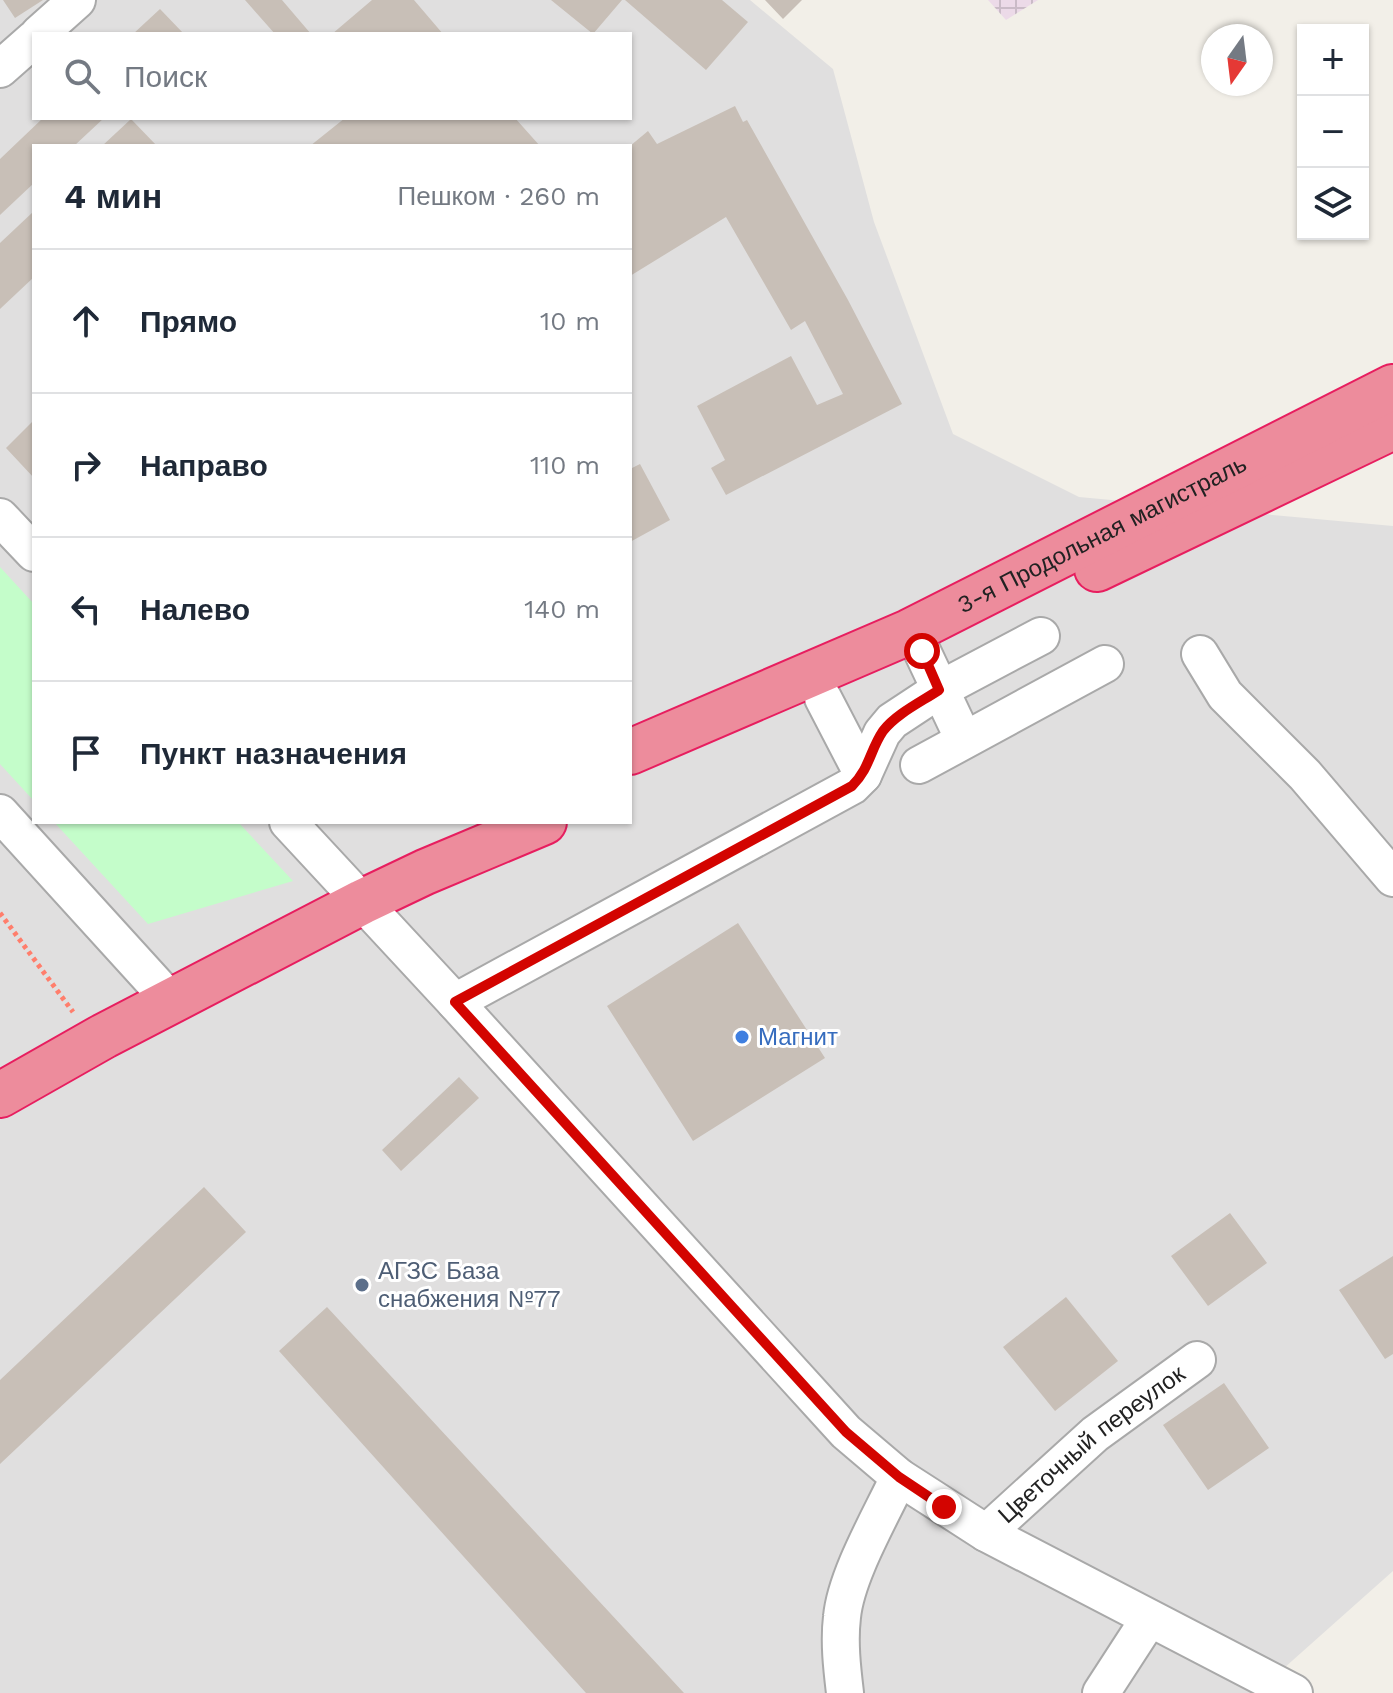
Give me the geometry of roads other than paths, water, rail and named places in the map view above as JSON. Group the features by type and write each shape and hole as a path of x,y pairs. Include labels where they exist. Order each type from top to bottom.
{"highway":[{"name":"3-я Продольная магистраль","path":"632,751 909,632 1393,387"},
{"name":"3-я Продольная магистраль","path":"632,784 823,698 1393,427"},
{"path":"0,1095 162,991 353,892 470,824"},
{"path":"353,892 425,872 539,824"},
{"path":"0,1062 78,1019 162,991"}],"street":[{"path":"41,32 77,0"},
{"path":"0,69 32,41"},
{"path":"0,517 32,551"},
{"path":"455,1002 852,786 863,775 882,733 892,721 939,690 1041,636"},
{"path":"922,651 964,740"},
{"path":"1200,654 1225,695 1305,775 1393,878"},
{"path":"919,765 1105,664"},
{"path":"823,698 863,775"},
{"path":"0,813 162,991"},
{"path":"290,824 846,1432 899,1477 986,1533 1294,1693"},
{"name":"Цветочный переулок","path":"986,1533 1095,1434 1197,1360"},
{"path":"845,1693 841,1661 842,1616 848,1592 899,1477"},
{"path":"1101,1693 1149,1619"}],"place":[{"name":"Магнит","path":"742,1037"},
{"name":"АГЗС База снабжения №77","path":"362,1285"}]}
